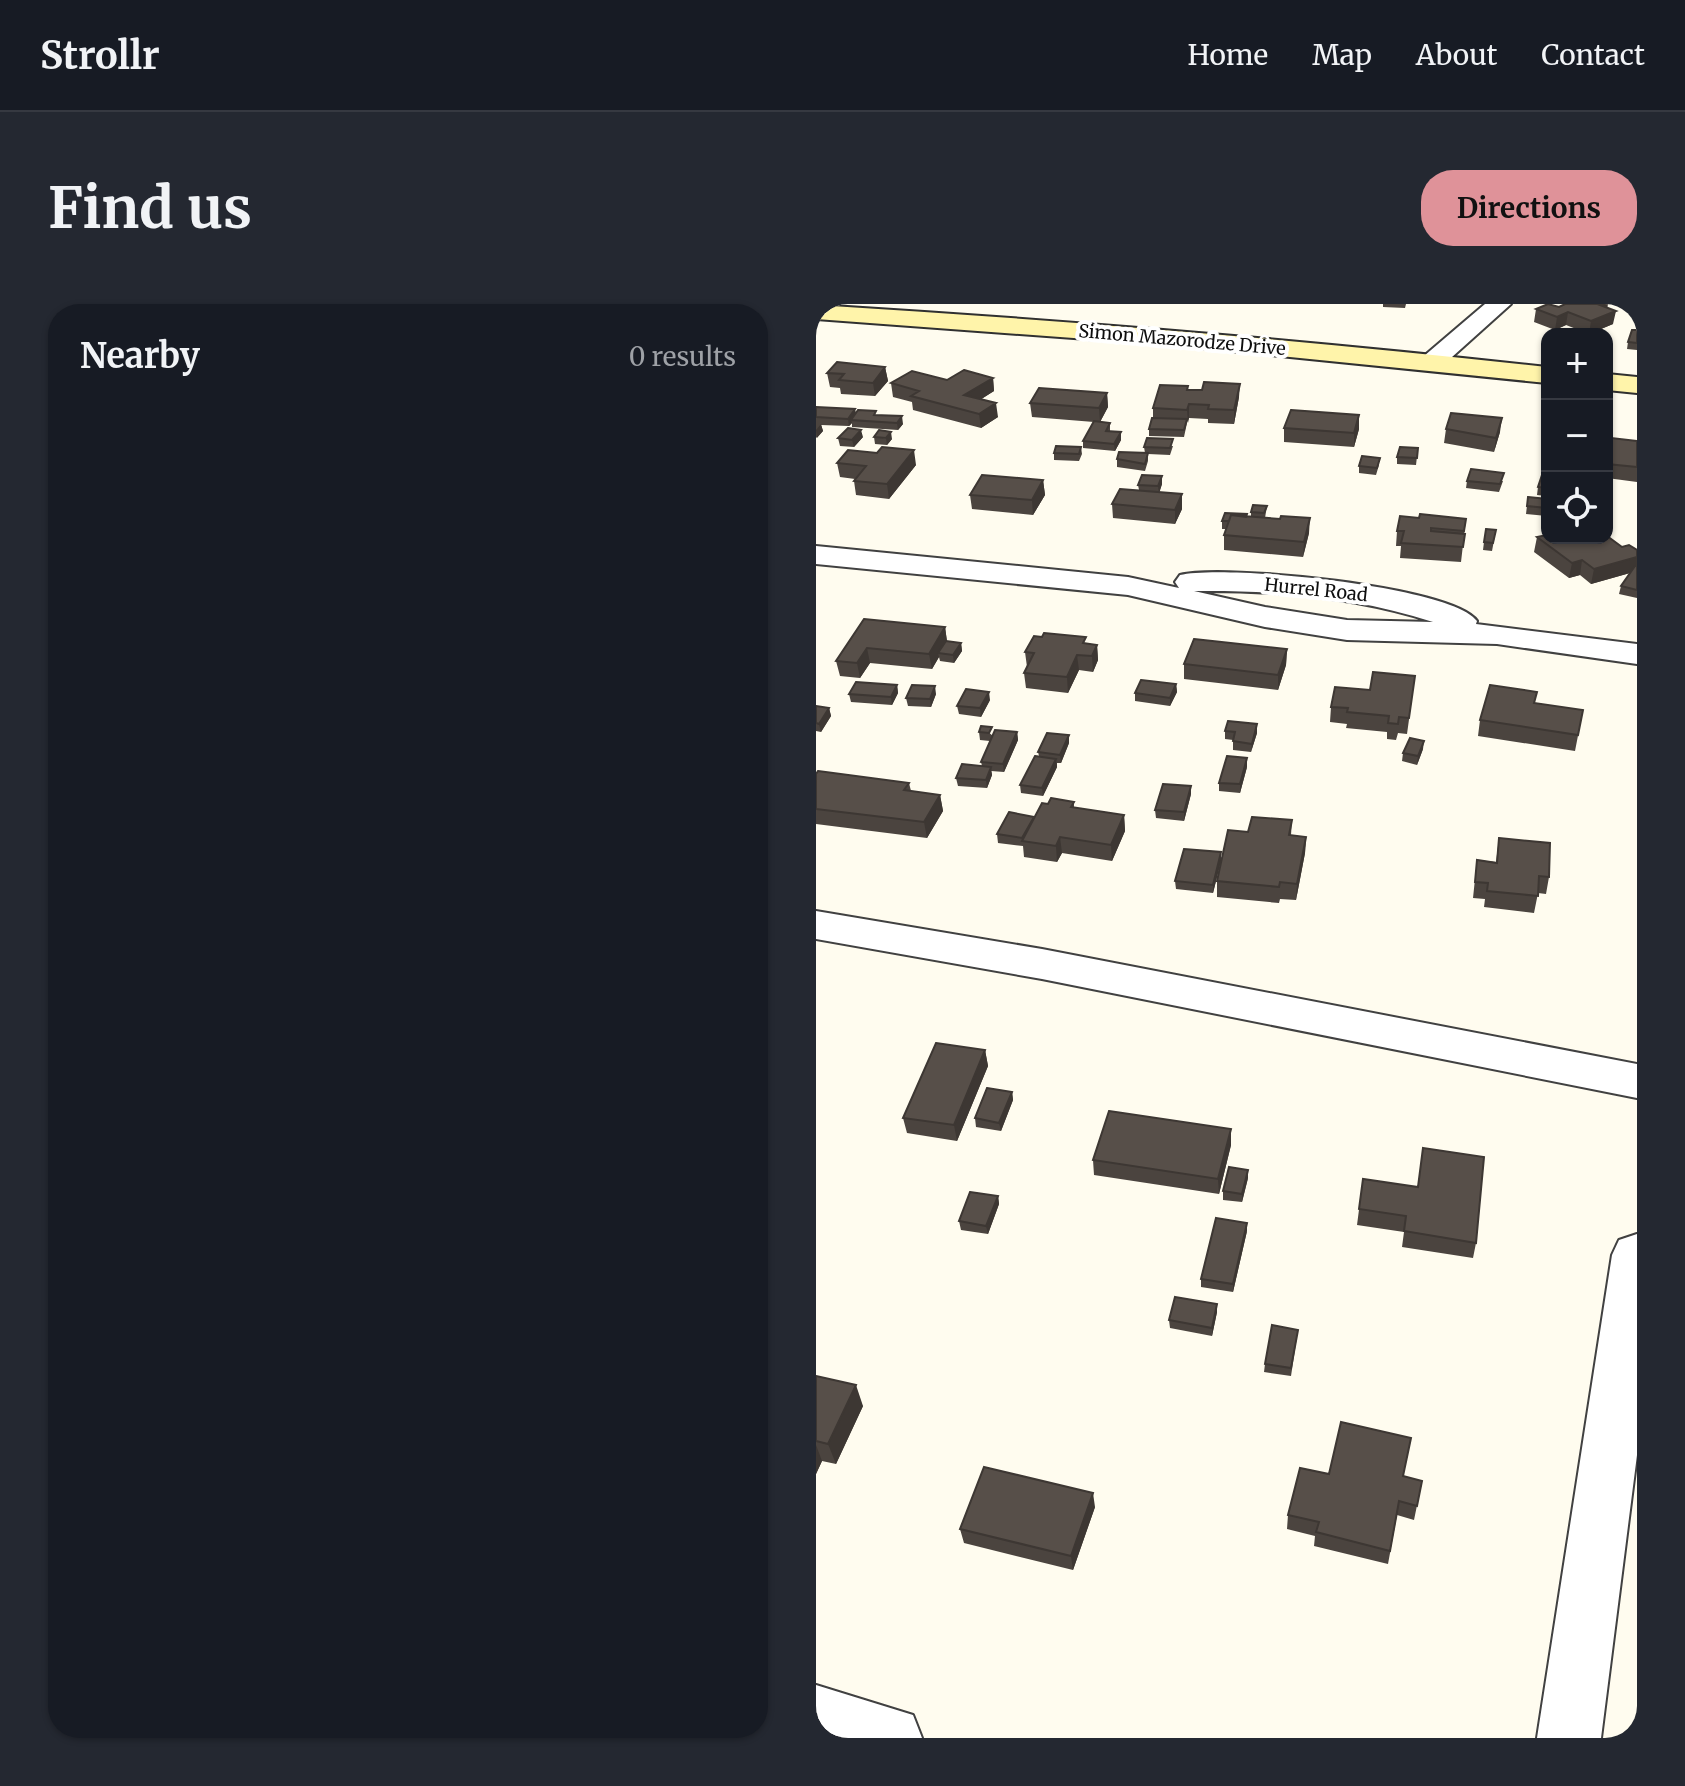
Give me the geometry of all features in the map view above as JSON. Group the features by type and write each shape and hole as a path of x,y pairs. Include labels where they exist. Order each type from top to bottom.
{"street":[{"path":"1433,361 1499,304"},
{"name":"Simon Mazorodze Drive","path":"816,312 1016,325 1433,361 1541,374"},
{"path":"1613,383 1637,385"},
{"name":"Hurrel Road","path":"816,555 1128,586 1265,617 1347,630 1497,634 1637,654"},
{"path":"816,925 1042,964 1637,1081"},
{"path":"1569,1738 1637,1255"},
{"path":"816,1717 890,1738"}],"building":[{"path":"1548,304 1559,307 1565,304 1603,304 1600,305 1616,311 1591,321 1568,312 1557,317 1536,309"},
{"path":"1632,330 1637,330 1637,343 1628,342"},
{"path":"837,362 885,367 873,383 839,380 844,374 827,373"},
{"path":"964,370 993,378 964,395 996,403 979,414 911,396 919,391 891,383 912,371 947,380"},
{"path":"1204,382 1240,384 1234,410 1208,409 1209,405 1189,404 1187,410 1153,408 1160,385 1202,390"},
{"path":"1039,388 1107,393 1099,408 1030,403"},
{"path":"816,407 855,409 848,419 816,417"},
{"path":"858,410 876,411 874,415 902,416 897,423 851,420"},
{"path":"1291,410 1359,415 1354,433 1284,428"},
{"path":"1451,413 1502,418 1496,438 1446,429"},
{"path":"1152,418 1187,419 1184,430 1149,429"},
{"path":"1094,421 1110,423 1106,431 1121,432 1114,444 1083,441"},
{"path":"848,428 861,430 852,440 838,438"},
{"path":"879,430 891,432 886,438 874,437"},
{"path":"1147,438 1173,439 1170,448 1144,447"},
{"path":"1613,438 1637,441 1637,467 1613,465"},
{"path":"1056,446 1081,447 1079,454 1054,453"},
{"path":"882,447 914,450 887,484 854,481 866,466 837,463 848,450 877,453"},
{"path":"1400,447 1418,448 1417,458 1397,457"},
{"path":"1119,452 1148,453 1145,464 1117,459"},
{"path":"1362,456 1380,458 1377,468 1359,466"},
{"path":"1471,469 1504,473 1500,484 1467,481"},
{"path":"982,475 1043,480 1032,500 970,495"},
{"path":"1142,475 1162,476 1158,486 1138,485"},
{"path":"1120,489 1182,494 1175,510 1112,504"},
{"path":"1528,497 1541,498 1541,507 1527,506"},
{"path":"1253,505 1267,506 1264,513 1251,512"},
{"path":"1225,513 1247,514 1246,517 1231,515 1229,521 1222,521"},
{"path":"1420,514 1466,519 1464,531 1431,528 1431,531 1465,534 1463,547 1401,543 1404,531 1397,531 1400,516 1419,518"},
{"path":"1231,515 1310,518 1304,542 1224,535"},
{"path":"1486,529 1496,530 1493,543 1484,542"},
{"path":"1613,540 1622,547 1629,545 1637,550 1637,557 1594,569 1582,560 1572,563 1546,544 1613,544"},
{"path":"1635,566 1637,590 1621,586"},
{"path":"864,619 945,627 929,654 867,648 857,663 836,661"},
{"path":"1044,633 1086,637 1083,643 1097,645 1092,656 1077,655 1067,677 1024,673 1034,653 1025,652 1034,636 1042,637"},
{"path":"1194,639 1287,649 1278,675 1184,664"},
{"path":"946,641 961,643 953,655 938,653"},
{"path":"1373,672 1415,676 1409,718 1399,717 1398,724 1388,723 1389,716 1347,712 1348,708 1331,707 1335,687 1370,690"},
{"path":"1141,680 1176,684 1170,698 1135,693"},
{"path":"856,682 897,685 891,697 849,694"},
{"path":"912,685 935,686 930,699 906,698"},
{"path":"1490,685 1537,692 1534,703 1583,710 1578,735 1480,720"},
{"path":"966,689 989,692 980,708 957,706"},
{"path":"816,706 829,708 819,724 816,723"},
{"path":"1228,721 1257,724 1252,744 1233,741 1235,732 1225,731"},
{"path":"981,726 992,727 989,733 979,732"},
{"path":"995,730 1017,732 1003,764 981,762"},
{"path":"1047,733 1069,735 1060,755 1038,752"},
{"path":"1410,738 1424,741 1418,756 1403,753"},
{"path":"1035,756 1056,759 1042,788 1020,785"},
{"path":"1227,756 1247,758 1240,784 1219,783"},
{"path":"962,764 991,767 986,780 956,778"},
{"path":"818,771 909,783 904,790 940,795 924,822 816,809"},
{"path":"1163,784 1191,786 1184,812 1155,810"},
{"path":"1051,798 1074,802 1071,807 1124,815 1111,845 1060,837 1056,846 1022,841 1042,803 1048,804"},
{"path":"1009,812 1034,817 1022,838 997,834"},
{"path":"1252,817 1292,820 1289,835 1306,837 1297,884 1280,882 1279,887 1217,881 1228,830 1248,832"},
{"path":"1499,838 1550,843 1549,877 1539,876 1538,896 1487,891 1488,883 1475,882 1477,860 1497,863"},
{"path":"1184,849 1221,852 1213,885 1175,881"},
{"path":"936,1043 985,1050 954,1125 903,1118"},
{"path":"987,1088 1012,1092 999,1123 975,1118"},
{"path":"1109,1111 1231,1129 1218,1179 1093,1160"},
{"path":"1423,1148 1484,1157 1476,1243 1404,1231 1406,1216 1359,1209 1363,1179 1418,1187"},
{"path":"1229,1167 1248,1170 1242,1194 1223,1191"},
{"path":"970,1192 998,1196 986,1226 959,1221"},
{"path":"1216,1218 1247,1223 1233,1284 1201,1279"},
{"path":"1175,1297 1217,1304 1212,1328 1169,1320"},
{"path":"1272,1325 1298,1330 1291,1368 1265,1364"},
{"path":"816,1376 856,1385 828,1444 816,1441"},
{"path":"1341,1422 1411,1438 1403,1476 1422,1481 1417,1506 1399,1501 1390,1551 1316,1532 1319,1522 1288,1515 1300,1468 1329,1474"},
{"path":"984,1467 1093,1493 1071,1556 960,1529"}]}
